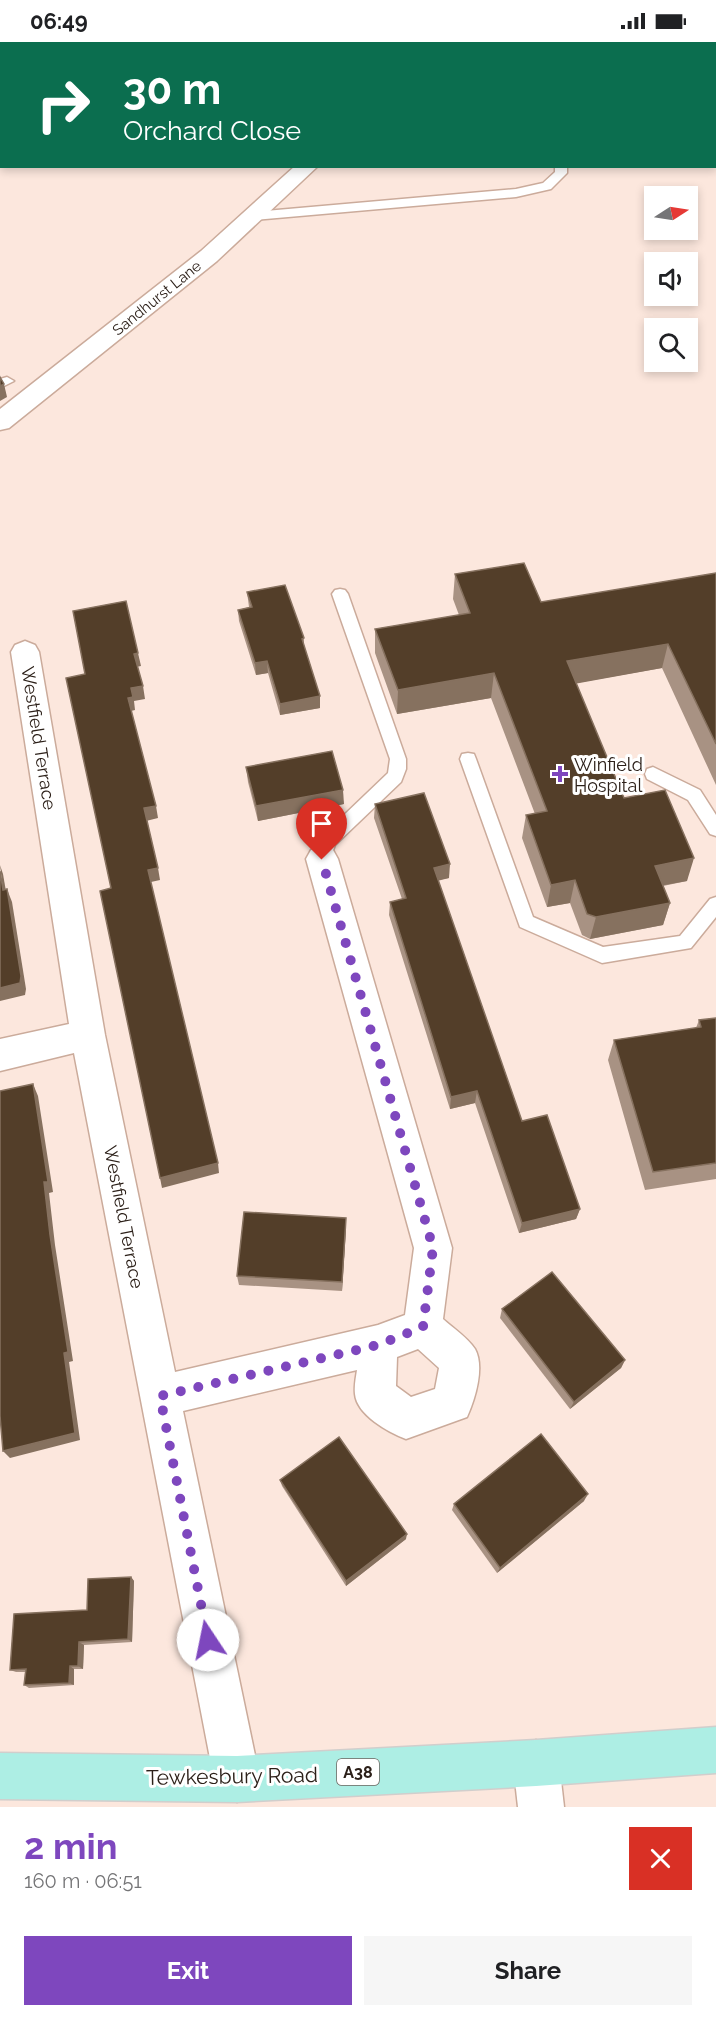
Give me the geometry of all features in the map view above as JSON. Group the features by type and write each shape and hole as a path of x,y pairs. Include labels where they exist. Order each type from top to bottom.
{"main road":[{"name":"Tewkesbury Road","path":"0,1776 237,1779 537,1763 716,1750"}],"street":[{"name":"Sandhurst Lane","path":"0,422 153,302 254,216 306,168"},
{"name":"Westfield Terrace","path":"25,652 88,1035 237,1779"},
{"path":"322,860 433,1248 423,1327"},
{"path":"0,1055 88,1035"},
{"path":"378,1345 375,1395 405,1419 453,1403 460,1361 423,1327"},
{"path":"160,1396 378,1345 423,1327"},
{"path":"537,1763 541,1807"}],"lane":[{"path":"254,216 516,193 547,186 561,173 561,168"},
{"path":"322,860 327,842 395,777 398,769 398,759 340,594"},
{"path":"468,759 526,922 602,955 685,943 716,904"},
{"path":"653,774 694,795 716,829"}],"building":[{"name":"Winfield Hospital","path":"524,563 541,602 716,573 716,744 668,644 567,661 624,798 665,790 694,858 655,866 670,903 596,917 587,914 575,880 551,885 526,815 547,811 494,673 398,690 375,629 470,613 455,574"},
{"path":"285,585 304,638 302,639 320,696 280,704 267,661 255,663 238,610 252,607 247,592"},
{"path":"126,601 138,653 134,654 143,686 131,688 133,697 128,698 156,806 144,808 158,868 148,870 218,1163 160,1178 100,891 111,888 66,678 85,674 73,611"},
{"path":"332,751 343,790 256,806 246,767"},
{"path":"424,793 450,864 434,868 522,1121 547,1115 580,1209 522,1223 477,1091 451,1097 390,902 406,898 375,804"},
{"path":"0,871 3,890 7,889 21,976 20,983 0,988"},
{"path":"716,1018 716,1163 653,1172 614,1040 701,1027 699,1020"},
{"path":"33,1084 48,1182 44,1182 68,1352 64,1353 75,1433 3,1451 0,1416 0,1091"},
{"path":"244,1212 346,1218 342,1282 237,1276"},
{"path":"552,1272 625,1360 574,1402 502,1309"},
{"path":"541,1434 588,1494 500,1568 454,1504"},
{"path":"339,1437 407,1534 346,1581 280,1480"},
{"path":"131,1577 128,1639 79,1642 78,1666 70,1666 69,1683 24,1685 26,1669 10,1670 14,1614 87,1610 88,1579"}],"place":[{"name":"Winfield Hospital","path":"560,774"}],"route":[{"path":"208,1640 160,1396 378,1345 423,1327 433,1248 322,860"}]}
